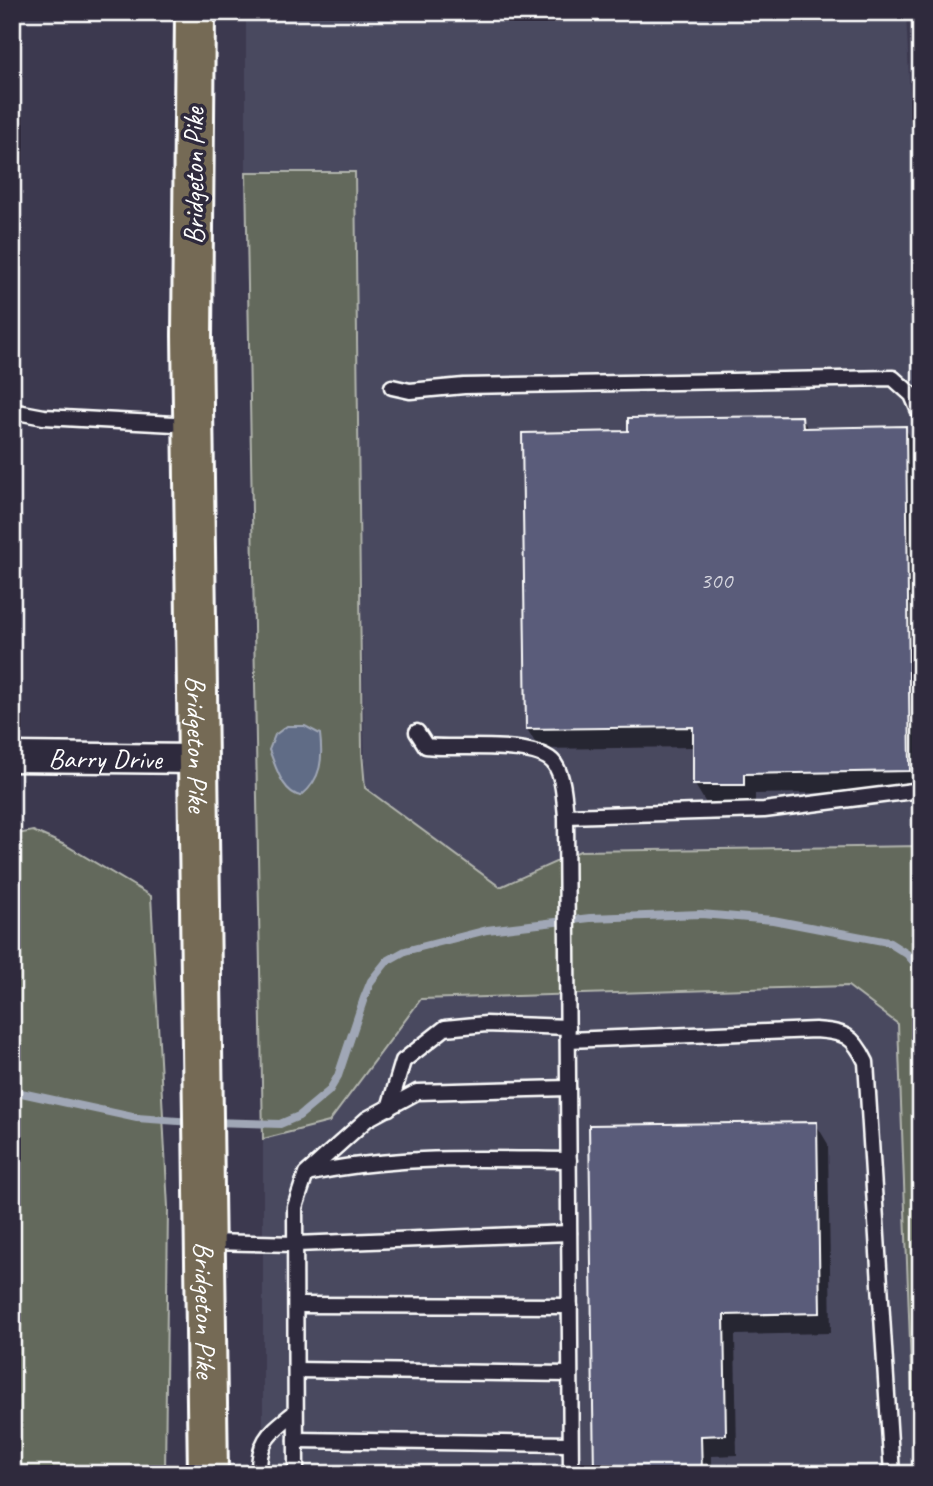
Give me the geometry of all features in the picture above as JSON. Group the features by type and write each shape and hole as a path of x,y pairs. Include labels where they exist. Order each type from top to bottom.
{"main road":[{"name":"Bridgeton Pike","path":"195,12 194,425 208,1474"}],"street":[{"name":"Barry Drive","path":"12,757 197,759"}],"lane":[{"path":"392,387 410,391 464,386 893,378 912,395 921,416"},
{"path":"12,411 44,417 194,425"},
{"path":"417,732 426,746 448,749 528,750 544,755 553,762 561,780 566,816 571,1474"},
{"path":"566,816 764,810 921,790"},
{"path":"389,1108 403,1060 445,1028 486,1024 568,1034 840,1031 856,1043 866,1062 892,1474"},
{"path":"296,1474 295,1208 306,1174 367,1119 417,1092 568,1088"},
{"path":"306,1174 356,1163 438,1159 569,1160"},
{"path":"204,1242 296,1244 569,1233"},
{"path":"296,1305 570,1306"},
{"path":"296,1370 569,1374"},
{"path":"259,1474 259,1455 263,1441 295,1412"},
{"path":"296,1440 570,1444"}],"shaded area":[{"path":"246,12 906,12 912,144 921,153 921,846 581,851 500,887 365,788 354,172 246,172"},
{"path":"287,726 305,726 320,734 320,768 313,783 301,796 294,794 284,784 269,750 275,735"},
{"path":"848,986 898,1024 915,1474 263,1474 263,1139 329,1122 421,999"}],"green space":[{"path":"246,172 355,172 362,752 365,788 500,887 580,851 921,846 921,1474 915,1474 898,1024 848,986 421,999 329,1122 263,1139"},
{"path":"33,831 67,846 151,896 168,1207 165,1474 12,1474 12,835"}],"building":[{"path":"802,416 803,428 906,426 910,771 744,774 744,785 693,785 693,727 526,729 522,433 628,431 628,418"},
{"path":"817,1122 820,1313 724,1315 726,1435 701,1436 702,1474 594,1474 589,1125"}],"waterway":[{"path":"211,1122 280,1124 299,1116 329,1091 338,1076 371,981 387,961 405,951 487,930 590,918 701,914 773,920 888,942 907,954 921,970"},
{"path":"12,1091 137,1118 192,1122"}]}
